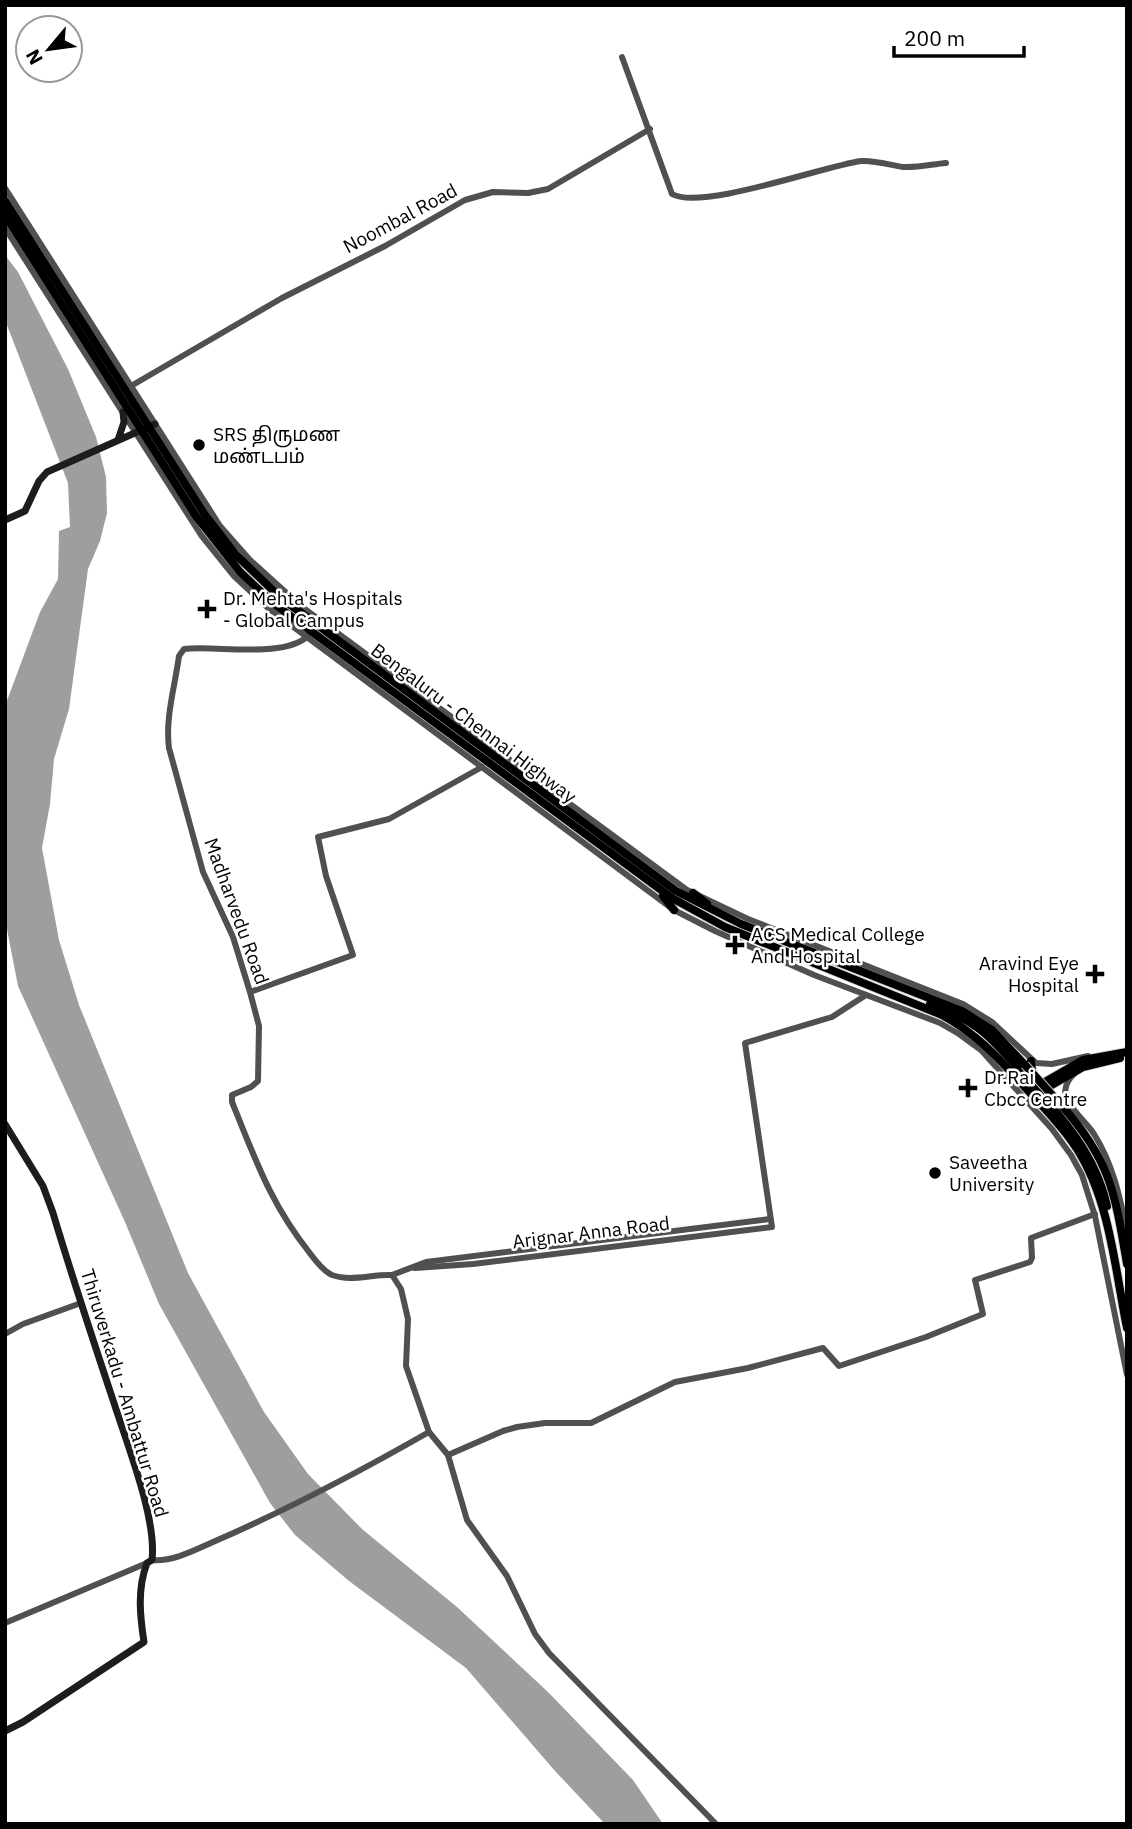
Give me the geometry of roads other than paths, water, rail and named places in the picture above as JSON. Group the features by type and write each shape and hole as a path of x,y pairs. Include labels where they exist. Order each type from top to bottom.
{"main road":[{"name":"Bengaluru - Chennai Highway","path":"9,201 16,217 129,388 145,428"},
{"name":"Bengaluru - Chennai Highway","path":"5,215 205,515 231,550 265,585 314,629 625,864 672,898 702,911"},
{"path":"116,441 123,426 123,412"},
{"path":"5,520 25,510 41,477 55,468 145,428"},
{"name":"Bengaluru - Chennai Highway","path":"314,629 702,911"},
{"path":"625,864 666,899 674,910"},
{"path":"693,893 723,916"},
{"path":"702,911 723,916 962,1011 992,1030 1091,1141 1106,1172 1117,1205 1127,1264"},
{"path":"702,911 725,927 942,1015 980,1039 1058,1124 1078,1150 1095,1186 1103,1213 1127,1328"},
{"path":"737,922 748,919"},
{"path":"883,990 937,1007 971,1024 1026,1066 1038,1090 1073,1131 1096,1173 1107,1210 1114,1265"},
{"path":"1038,1090 1071,1065 1127,1052"},
{"path":"1038,1090 1087,1066 1127,1057"},
{"name":"Thiruverkadu - Ambattur Road","path":"5,1124 43,1186 135,1467 152,1538 139,1608 144,1642 23,1722 5,1731"}],"street":[{"path":"622,57 672,194 679,198 719,195 775,184 862,161 907,167 946,163"},
{"name":"Noombal Road","path":"129,388 282,298 385,246 465,200 493,192 525,193 548,189 650,129"},
{"path":"5,188 9,201 129,388"},
{"path":"5,228 123,412 145,428 188,517 225,565 268,608 314,629 693,893 748,919 963,1004 992,1022 1026,1066 1101,1056"},
{"path":"314,629 482,767 674,910 715,932 940,1023 981,1050 1045,1120 1071,1154 1082,1175 1095,1214 1127,1375"},
{"name":"Madharvedu Road","path":"314,629 300,642 273,648 184,649 179,656 167,733 195,845 209,888 233,937 259,1026 260,1076 255,1085 232,1095 232,1098 262,1180 297,1237 331,1275 350,1278 392,1275"},
{"path":"250,992 353,955 326,876 318,837 389,818 482,767"},
{"name":"Arignar Anna Road","path":"392,1275 415,1268 460,1265 771,1223 745,1043 832,1017 866,995"},
{"path":"1087,1066 1068,1080 1066,1097 1091,1130 1108,1161 1119,1192 1127,1232"},
{"path":"447,1455 517,1427 545,1423 591,1423 675,1382 687,1379 748,1368 823,1348 839,1366 926,1337 983,1314 975,1280 1030,1262 1031,1238 1095,1214"},
{"path":"392,1275 401,1289 408,1319 406,1366 429,1432 447,1455 467,1520 507,1576 535,1634 549,1653 716,1824"},
{"path":"5,1334 23,1324 81,1303"},
{"path":"5,1623 149,1561 190,1552 268,1517 429,1432"}],"place":[{"name":"SRS திருமண மண்டபம்","path":"199,445"},
{"name":"Dr. Mehta's Hospitals - Global Campus","path":"207,609"},
{"name":"ACS Medical College And Hospital","path":"735,945"},
{"name":"Aravind Eye Hospital","path":"1095,974"},
{"name":"Dr.Rai Cbcc Centre","path":"968,1088"},
{"name":"Saveetha University","path":"935,1173"}]}
